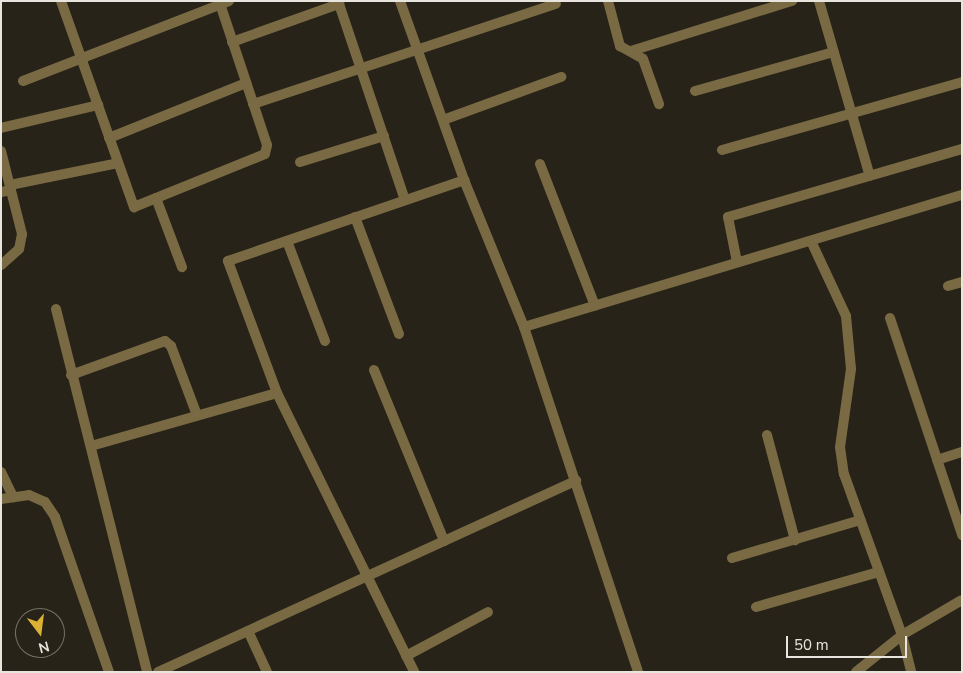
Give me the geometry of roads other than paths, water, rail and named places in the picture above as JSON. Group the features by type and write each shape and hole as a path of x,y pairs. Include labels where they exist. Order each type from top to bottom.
{"street":[{"path":"23,81 82,59 224,3 232,42 267,146 264,154 134,207 109,138 82,59 61,1"},
{"path":"400,1 464,180 524,327 638,672"},
{"path":"608,1 620,46 643,59 658,104"},
{"path":"631,51 792,1"},
{"path":"820,1 870,176"},
{"path":"232,42 338,2 406,200"},
{"path":"253,104 556,4"},
{"path":"695,91 834,52"},
{"path":"443,120 561,77"},
{"path":"722,150 962,82"},
{"path":"109,138 246,83"},
{"path":"1,128 98,105"},
{"path":"300,162 384,136"},
{"path":"737,262 728,217 962,148"},
{"path":"1,150 7,189 22,234 19,249 1,265"},
{"path":"7,189 118,163"},
{"path":"540,164 595,306"},
{"path":"414,672 365,577 277,392 228,260 464,180"},
{"path":"524,327 962,195"},
{"path":"156,198 182,267"},
{"path":"355,217 400,334"},
{"path":"286,241 325,341"},
{"path":"811,241 846,316 851,369 840,447 844,474 902,635 911,672"},
{"path":"948,286 962,282"},
{"path":"56,309 147,672"},
{"path":"890,318 962,535"},
{"path":"71,375 165,341 172,346 197,416"},
{"path":"374,370 444,541"},
{"path":"91,446 277,392"},
{"path":"767,435 794,540"},
{"path":"937,460 962,452"},
{"path":"1,472 13,497"},
{"path":"158,672 576,481"},
{"path":"1,500 29,495 45,502 55,518 109,672"},
{"path":"732,558 860,520"},
{"path":"756,607 879,572"},
{"path":"856,672 902,635 962,600"},
{"path":"406,656 488,612"},
{"path":"248,631 268,672"}]}
